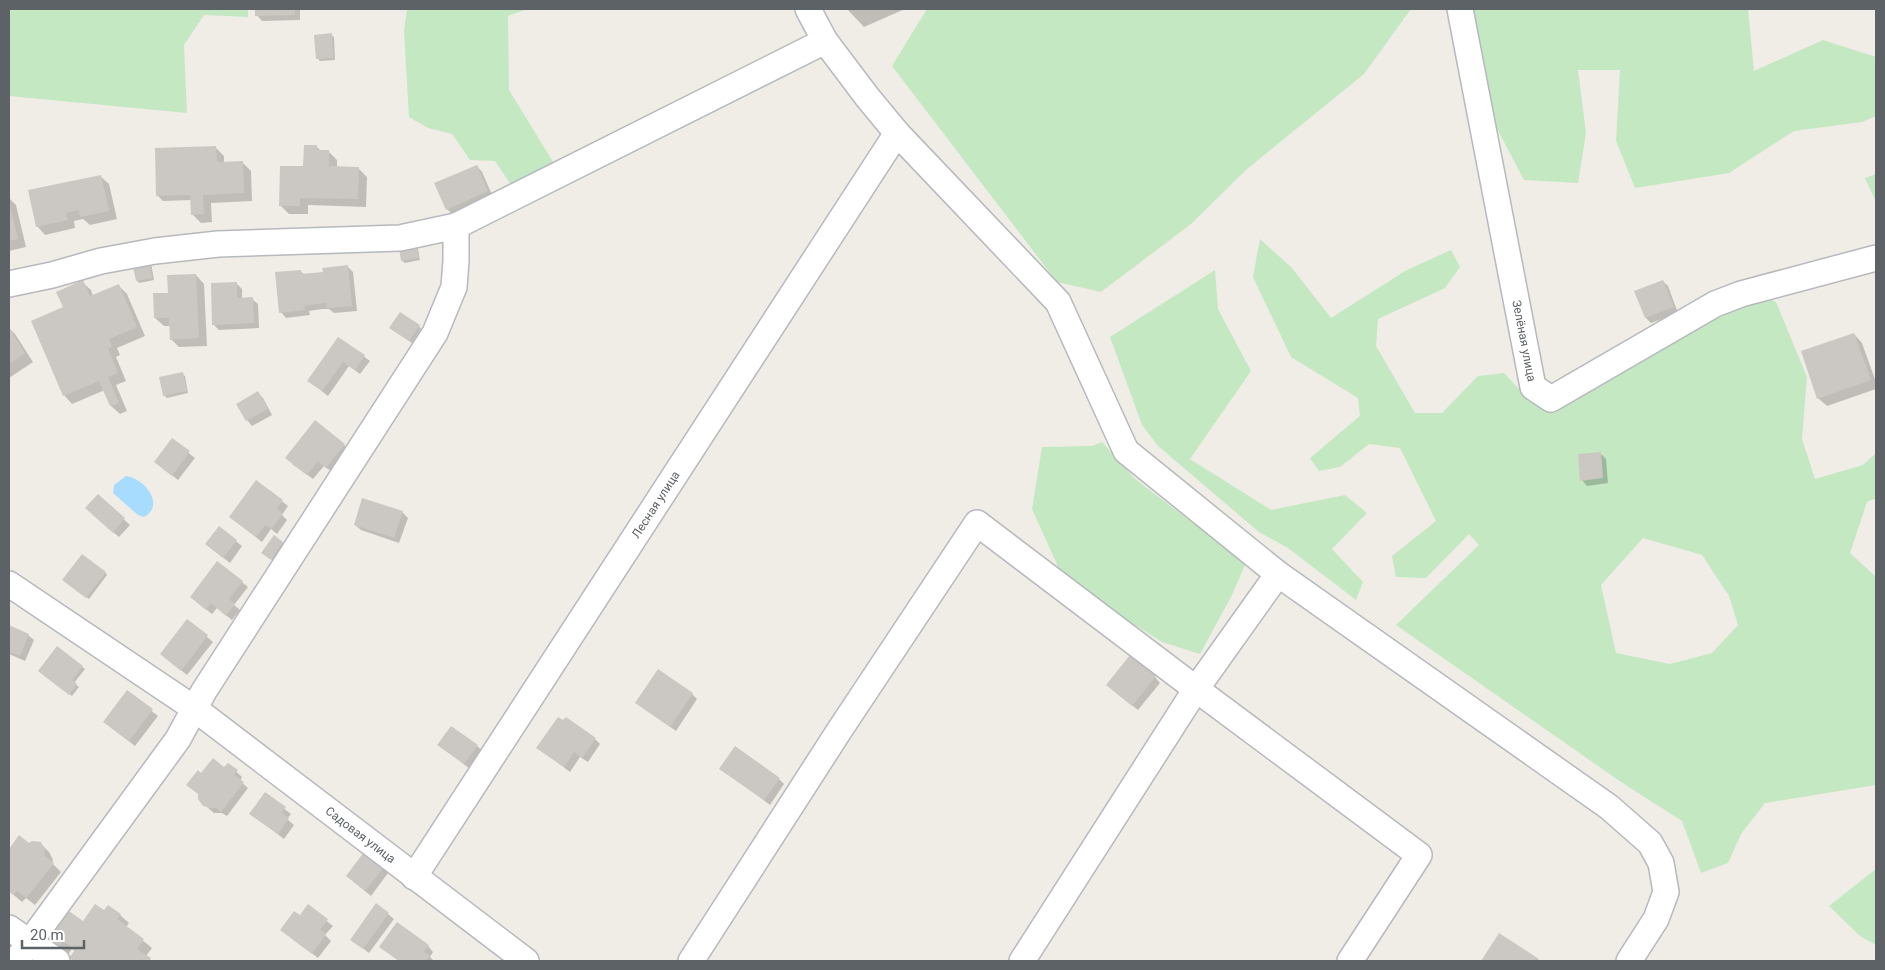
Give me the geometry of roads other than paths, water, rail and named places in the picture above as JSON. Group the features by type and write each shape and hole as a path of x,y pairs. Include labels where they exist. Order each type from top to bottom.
{"street":[{"path":"808,9 825,41 897,133 1058,302 1126,451 1278,574 1609,808 1650,843 1662,863 1666,892 1656,919 1629,961"},
{"name":"Зелёная улица","path":"1460,9 1533,388 1551,399 1715,304 1741,294 1876,258"},
{"path":"9,284 52,275 101,261 155,251 218,244 400,238 456,226 825,41"},
{"name":"Лесная улица","path":"414,878 897,133"},
{"path":"16,961 178,739 204,691 435,332 454,287 456,226"},
{"path":"692,961 839,731 976,523 1420,855 1350,961"},
{"path":"1022,961 1196,689 1278,574"},
{"name":"Садовая улица","path":"9,584 195,709 414,878 526,961"},
{"path":"9,928 57,961"}],"water":[{"path":"126,476 140,482 153,499 153,506 150,512 144,517 138,515 113,493 114,485"}]}
